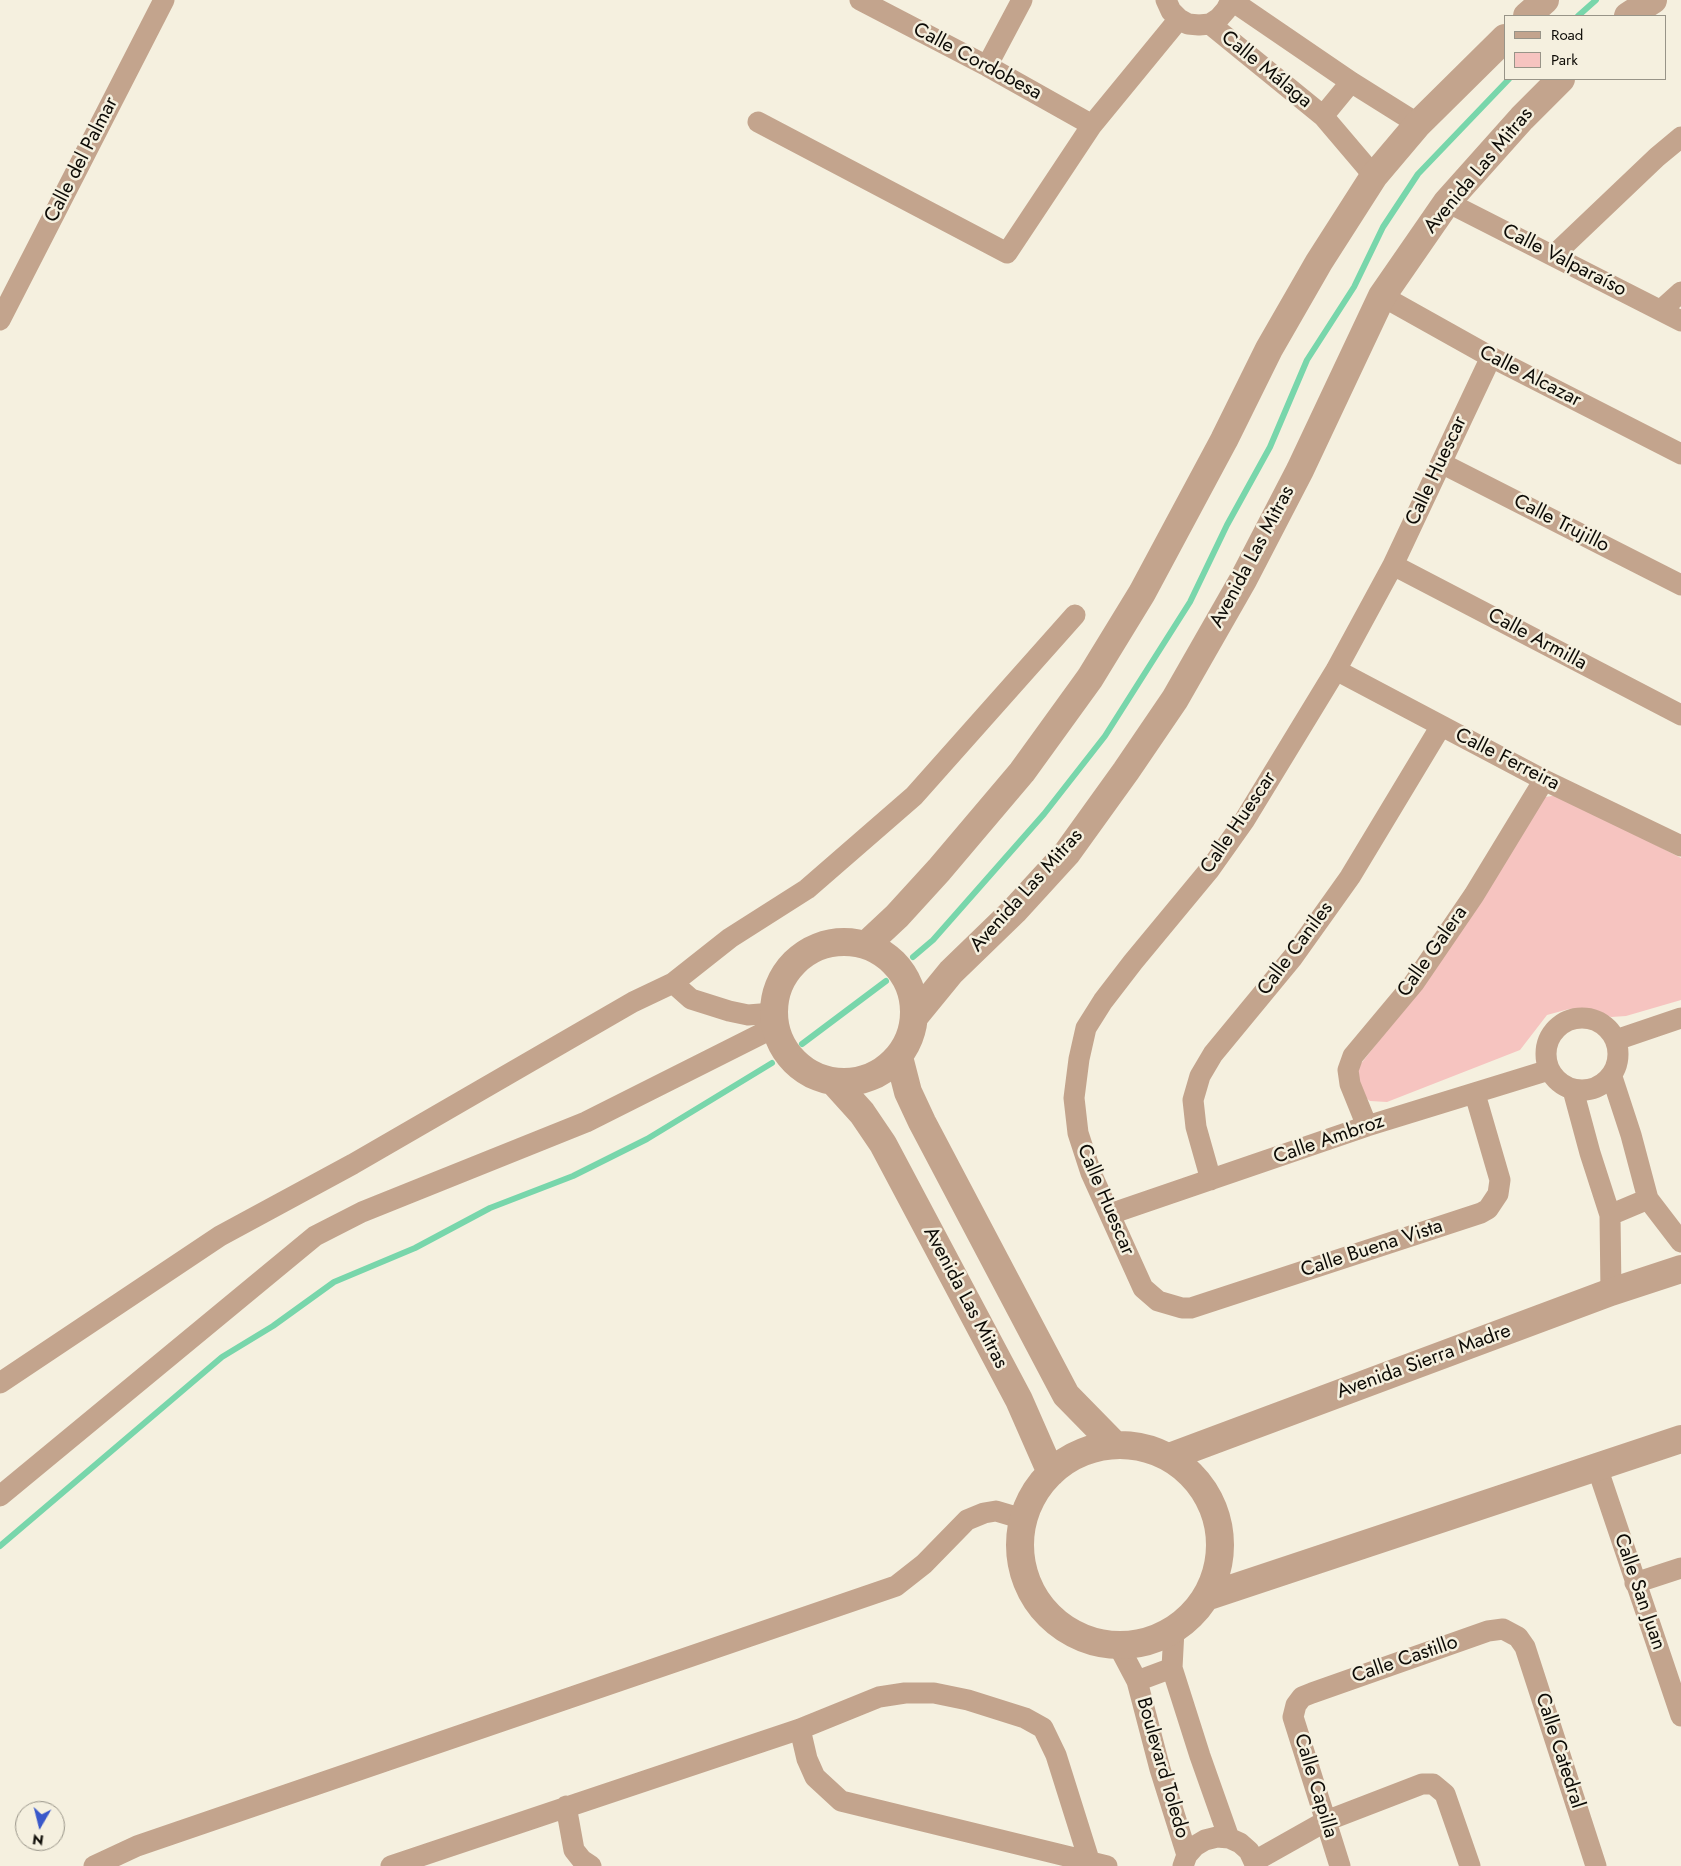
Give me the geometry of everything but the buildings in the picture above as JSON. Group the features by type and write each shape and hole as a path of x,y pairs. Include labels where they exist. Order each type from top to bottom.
{"street":[{"name":"Calle del Palmar","path":"0,320 164,0"},
{"name":"Calle Cordobesa","path":"860,0 987,66 1092,125"},
{"path":"987,66 1022,0"},
{"path":"1166,0 1171,11 1188,24 1210,24 1226,10 1230,0"},
{"name":"Calle Málaga","path":"1230,0 1351,82 1418,124"},
{"path":"1527,15 1545,0"},
{"path":"1630,15 1653,0"},
{"path":"758,122 1007,253 1092,125 1179,19"},
{"name":"Calle Málaga","path":"1210,24 1323,116 1374,176"},
{"path":"866,945 897,916 939,870 1015,780 1090,678 1142,593 1224,440 1269,349 1320,262 1374,176 1418,124 1504,39"},
{"name":"Avenida Las Mitras","path":"915,1016 951,972 1014,911 1067,853 1175,699 1243,580 1300,470 1382,296 1447,202 1522,118 1560,80"},
{"name":"Calle Málaga","path":"1323,116 1351,82"},
{"path":"1554,255 1657,157 1681,137"},
{"name":"Calle Valparaíso","path":"1447,202 1681,321"},
{"path":"1661,310 1681,292"},
{"name":"Calle Alcazar","path":"1382,296 1491,357 1681,454"},
{"name":"Calle Huescar","path":"1143,1288 1091,1172 1078,1133 1074,1098 1079,1058 1086,1028 1127,970 1210,869 1244,822 1336,670 1393,564 1491,357"},
{"name":"Calle Trujillo","path":"1441,463 1681,585"},
{"name":"Calle Armilla","path":"1393,564 1681,715"},
{"path":"0,1383 220,1236 353,1164 633,1002 673,983 730,938 807,888 914,796 1075,615"},
{"name":"Calle Ferreira","path":"1336,670 1544,780 1681,846"},
{"name":"Calle Caniles","path":"1211,1180 1196,1127 1193,1100 1200,1076 1213,1054 1293,957 1350,877 1441,726"},
{"name":"Calle Galera","path":"1367,1126 1350,1084 1348,1070 1353,1056 1414,983 1474,895 1544,780"},
{"path":"835,942 866,945 893,960 903,972 910,986 915,1016 907,1045 899,1057 882,1071 863,1080 834,1082 807,1072 795,1063 783,1046 774,1020 774,999 785,973 806,952 835,942"},
{"path":"673,983 691,999 728,1011 774,1020"},
{"path":"1581,1018 1595,1020 1608,1028 1616,1040 1619,1052 1618,1065 1612,1076 1604,1084 1594,1089 1584,1091 1573,1090 1559,1082 1549,1070 1545,1056 1548,1041 1555,1029 1567,1021 1581,1018"},
{"path":"1616,1040 1681,1018"},
{"path":"0,1496 315,1236 362,1212 586,1122 774,1020"},
{"path":"899,1057 908,1092 922,1122 1066,1395 1114,1445"},
{"name":"Calle Ambroz","path":"1110,1214 1367,1126 1549,1070"},
{"path":"1612,1076 1648,1199 1681,1242"},
{"name":"Avenida Las Mitras","path":"834,1082 862,1114 883,1144 1019,1400 1051,1473"},
{"path":"1573,1090 1610,1215 1611,1292"},
{"name":"Calle Buena Vista","path":"1143,1288 1164,1304 1191,1308 1480,1213 1494,1202 1498,1194 1500,1180 1475,1094"},
{"path":"1610,1215 1648,1199"},
{"name":"Avenida Sierra Madre","path":"1169,1457 1611,1292 1681,1270"},
{"path":"1206,1597 1681,1439"},
{"path":"1114,1445 1142,1447 1169,1457 1198,1480 1216,1513 1221,1549 1218,1568 1206,1597 1198,1608 1174,1630 1137,1644 1118,1645 1100,1643 1066,1629 1040,1604 1030,1589 1020,1554 1023,1519 1034,1494 1051,1473 1080,1453 1114,1445"},
{"name":"Calle San Juan","path":"1597,1467 1635,1583 1679,1704"},
{"path":"94,1866 137,1846 896,1586 924,1564 967,1520 984,1513 996,1511 1023,1519"},
{"path":"1635,1583 1681,1568"},
{"name":"Calle Castillo","path":"1296,1705 1302,1697 1312,1693 1488,1631 1503,1629 1518,1637"},
{"name":"Boulevard Toledo","path":"1174,1630 1172,1668 1229,1838"},
{"name":"Calle Catedral","path":"1518,1637 1525,1647 1596,1866"},
{"name":"Boulevard Toledo","path":"1118,1645 1136,1681 1185,1861"},
{"name":"Boulevard Toledo","path":"1136,1681 1172,1668"},
{"path":"391,1866 800,1729 879,1697 905,1693 934,1693 959,1698 1025,1718 1043,1728 1056,1755 1098,1864"},
{"name":"Calle Capilla","path":"1296,1705 1293,1717 1340,1866"},
{"path":"800,1729 807,1759 815,1777 841,1801 1098,1864"},
{"path":"1185,1861 1195,1846 1205,1840 1217,1837 1229,1838 1249,1851 1256,1863 1326,1821 1422,1784 1433,1784 1440,1788 1452,1810 1470,1866"},
{"path":"566,1806 574,1850 582,1860 591,1866"}],"green space":[{"path":"1559,795 1681,858 1681,1000 1626,1016 1611,1017 1587,1008 1569,1009 1547,1015 1520,1050 1387,1102 1370,1101 1361,1094 1356,1070 1427,979 1545,797"}],"waterway":[{"path":"1579,15 1596,0"},
{"path":"913,957 933,940 1044,814 1105,736 1190,602 1227,525 1270,447 1307,360 1354,287 1383,227 1418,174 1508,80"},
{"path":"802,1044 886,981"},
{"path":"0,1546 222,1357 273,1326 334,1282 415,1248 490,1208 573,1176 647,1139 772,1063"}]}
